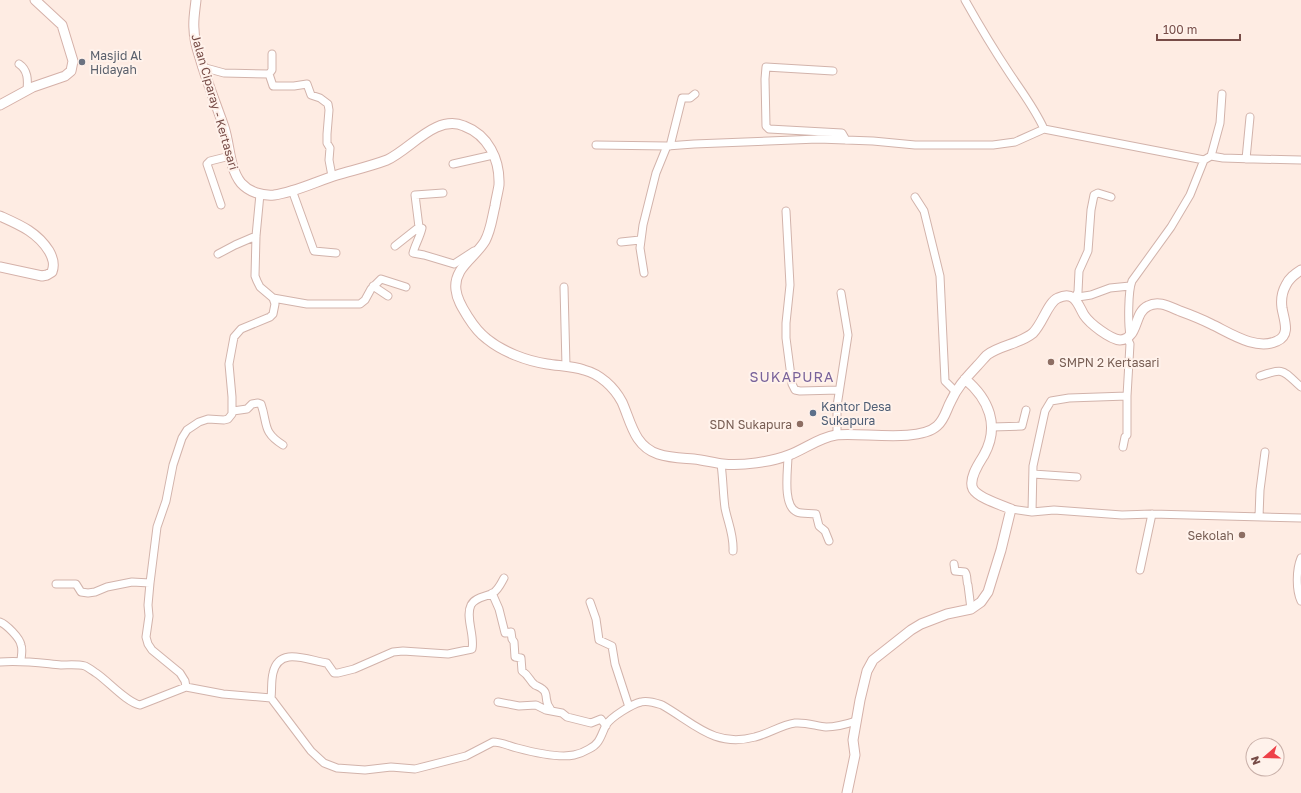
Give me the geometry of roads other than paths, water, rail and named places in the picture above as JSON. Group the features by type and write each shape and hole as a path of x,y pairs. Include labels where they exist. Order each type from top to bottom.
{"main road":[{"path":"0,105 27,90 45,82 65,76 71,71 73,64 62,25 35,0"},
{"name":"Jalan Ciparay - Kertasari","path":"196,0 193,26 194,35 202,67 228,141 234,171 239,181 247,188 260,194"},
{"path":"260,194 274,195 388,159 428,132 445,123 458,124 474,131 483,138 494,155 499,184 490,230 485,241 465,263 459,273 456,286 458,299 483,337 513,354 544,364 566,366 583,370 591,373 608,384 621,401 632,430 637,438 651,451 679,458 695,459 721,464 738,464 788,456 818,441 837,435 905,435 931,431 940,424 956,392 965,379 985,357 1023,339 1034,332 1044,319 1051,303 1054,300 1064,296 1075,299 1085,316 1093,324 1113,338 1120,340 1129,337 1143,309 1153,304 1158,304 1190,315 1254,343 1271,343 1278,341 1283,338 1286,327 1282,308 1284,289 1290,279 1301,270"},
{"path":"0,216 21,225 36,235 52,256 53,265 52,272 42,276 0,266"},
{"path":"847,793 855,755 853,740 866,671 873,660 921,624 947,614 957,613 971,608 981,602 988,592 1001,550 1010,509 984,498 973,489 973,478 990,441 992,427 989,412 983,398 965,379"}],"street":[{"path":"966,0 1010,74 1028,100 1044,129"},
{"path":"272,54 272,70 269,74 273,86 294,86 307,84 311,95 320,98 328,104 327,140 330,148 329,160 332,176"},
{"path":"19,64 25,70 28,81 27,90"},
{"path":"202,67 224,73 269,74"},
{"path":"834,71 766,67 766,126 769,129 842,133 846,140"},
{"path":"644,273 640,240 656,172 668,146 682,98 690,98 695,94"},
{"path":"1211,156 1216,143 1220,123 1222,94"},
{"path":"1246,159 1250,117"},
{"path":"596,145 668,146 846,140 915,145 993,145 1015,142 1044,129 1204,160"},
{"path":"453,164 494,155"},
{"path":"222,205 207,164 210,161 230,156"},
{"path":"1123,447 1125,437 1127,435 1126,396 1130,344 1130,286 1132,281 1171,227 1190,195 1204,160 1211,156 1246,159 1301,160"},
{"path":"292,190 314,252 336,253"},
{"path":"443,193 415,194 419,226 422,228 422,231 412,254 424,255 454,264 478,250"},
{"path":"1075,299 1078,292 1079,271 1088,251 1091,210 1094,196 1098,193 1111,197"},
{"path":"260,194 256,236 255,276 260,287 273,298 307,304 360,304 365,300 373,286 381,279 406,287"},
{"path":"915,197 924,211 940,276 945,381 950,388 956,392"},
{"path":"786,211 790,286 786,338 792,384 795,390 800,391 839,390"},
{"path":"395,246 419,226"},
{"path":"218,254 235,244 256,236"},
{"path":"621,242 640,240"},
{"path":"373,286 388,296"},
{"path":"1075,299 1110,288 1130,286"},
{"path":"564,287 566,366"},
{"path":"837,435 837,406 848,335 841,294"},
{"path":"186,688 185,681 180,673 158,656 148,644 146,637 149,616 148,605 150,583 157,527 166,500 173,465 182,438 187,430 199,422 208,419 224,420 228,419 232,414 229,364 234,337 241,329 270,317 275,304 273,298"},
{"path":"1260,376 1276,371 1284,372 1301,387"},
{"path":"1032,512 1033,466 1045,411 1051,401 1069,398 1126,396"},
{"path":"233,411 247,409 252,404 258,402 261,404 268,433 276,441 283,445"},
{"path":"992,427 1022,426 1026,410"},
{"path":"1259,517 1260,490 1265,452"},
{"path":"788,456 787,494 789,504 793,510 798,513 816,514 819,526 825,531 829,541"},
{"path":"721,464 727,519 733,535 733,551"},
{"path":"1033,474 1077,477"},
{"path":"1010,509 1032,512 1054,510 1122,515 1152,514 1301,517"},
{"path":"1140,570 1152,514"},
{"path":"1301,558 1297,588 1301,601"},
{"path":"954,564 955,571 965,572 967,575 971,608"},
{"path":"504,578 501,585 492,593 482,596 471,605 469,611 473,642 472,649 448,654 403,651 393,652 354,669 338,673 334,673 326,664 299,657 284,657 275,666 272,680 271,698 324,763 348,770 391,767 414,769 466,756 493,742 553,755 575,755 595,746 612,718 629,707 641,702 655,703 670,709 702,731 722,738 738,740 757,737 796,723 827,727 856,721"},
{"path":"56,584 76,584 81,592 88,593 107,587 132,582 150,583"},
{"path":"492,593 499,609 505,633 511,632 514,642 515,657 521,658 522,671 528,675 534,684 541,687 546,693 547,705 551,710"},
{"path":"590,602 596,619 599,640 612,646 615,664 629,707"},
{"path":"0,622 6,625 20,642 22,647 21,661"},
{"path":"0,662 21,661 86,666 136,704 140,705 186,688 223,694 271,698"},
{"path":"498,702 519,706 536,705 562,713 567,718 591,723 601,719 606,726"}],"place":[{"name":"Masjid Al Hidayah","path":"82,62"},
{"name":"SMPN 2 Kertasari","path":"1051,362"},
{"name":"Kantor Desa Sukapura","path":"813,413"},
{"name":"SDN Sukapura","path":"800,424"},
{"name":"Sekolah","path":"1242,535"}],"district":[{"name":"SUKAPURA","path":"792,376"}]}
